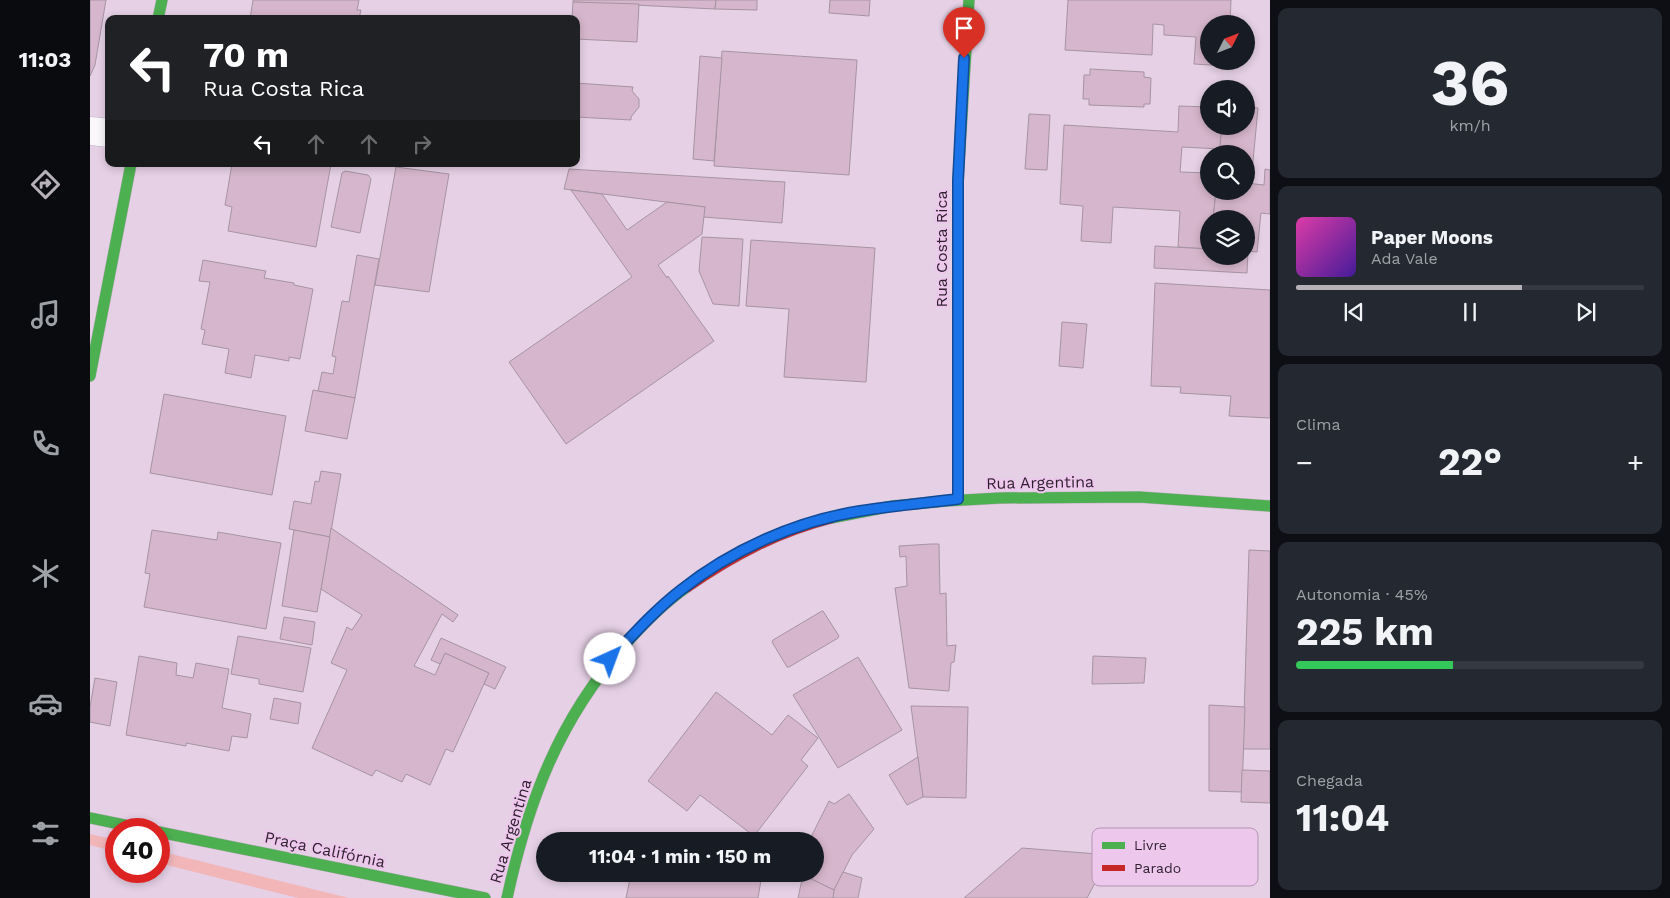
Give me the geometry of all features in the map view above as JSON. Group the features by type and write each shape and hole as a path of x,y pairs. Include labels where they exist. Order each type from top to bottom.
{"street":[{"path":"159,15 162,0"},
{"name":"Rua Costa Rica","path":"958,499 958,181 969,0"},
{"path":"90,131 105,133"},
{"path":"90,376 131,167"},
{"name":"Rua Argentina","path":"507,898 532,802 554,751 578,705 610,659 645,622 680,590 718,564 768,538 814,522 858,511 958,499 1137,497 1270,506"},
{"path":"90,818 105,821"},
{"name":"Praça Califórnia","path":"170,834 485,898"}],"shaded area":[{"path":"90,834 105,837 105,849 90,845"},
{"path":"170,854 349,898 298,898 170,866"}],"building":[{"path":"90,0 106,0 95,65 90,76"},
{"path":"253,0 359,0 357,10 361,10 360,15 251,15"},
{"path":"573,0 716,0 715,9 573,2"},
{"path":"716,0 757,0 757,10 715,9"},
{"path":"830,0 870,0 869,16 829,13"},
{"path":"1068,0 1231,0 1230,15 1200,15 1200,64 1194,64 1196,37 1164,35 1164,25 1153,24 1152,55 1065,50"},
{"path":"573,2 639,4 637,42 580,39 580,15 572,15"},
{"path":"722,51 857,60 849,175 714,166"},
{"path":"700,56 722,58 714,161 693,159"},
{"path":"1090,69 1144,72 1144,77 1151,78 1150,104 1144,104 1144,107 1089,105 1089,99 1083,99 1084,75 1090,75"},
{"path":"580,83 633,87 632,91 639,99 639,107 631,117 631,120 580,117"},
{"path":"1179,106 1200,107 1200,135 1221,135 1220,145 1200,145 1200,148 1182,147 1180,172 1200,173 1200,200 1215,200 1214,210 1200,210 1200,248 1178,247 1180,211 1113,207 1111,243 1081,241 1083,206 1060,204 1064,125 1178,132"},
{"path":"1255,108 1258,108 1255,145 1220,145 1221,135 1255,135"},
{"path":"1029,114 1050,115 1047,170 1025,169"},
{"path":"231,167 330,167 316,247 228,231 232,207 225,205"},
{"path":"396,167 449,174 429,292 375,285"},
{"path":"569,169 785,182 782,223 703,217 705,207 564,189"},
{"path":"1265,169 1270,170 1270,214 1261,213 1257,252 1255,252 1255,210 1214,210 1215,200 1255,200 1255,184 1264,185"},
{"path":"345,171 368,175 371,179 360,233 331,227 342,173"},
{"path":"571,190 602,194 627,230 667,202 705,207 702,234 658,265 667,278 668,276 714,341 566,444 509,362 632,277"},
{"path":"702,237 743,239 739,306 713,304 699,271"},
{"path":"751,240 875,248 866,382 784,377 789,309 746,306"},
{"path":"1155,246 1200,248 1200,265 1247,265 1247,273 1154,268"},
{"path":"357,255 379,259 355,398 318,391 322,372 333,374 336,357 332,356 342,301 349,302"},
{"path":"203,260 266,271 264,278 294,283 294,285 313,289 300,359 289,357 289,361 255,355 251,378 225,373 229,349 202,344 205,330 201,329 210,282 199,281"},
{"path":"1155,283 1270,290 1270,418 1229,416 1231,396 1180,393 1181,387 1151,386"},
{"path":"1062,322 1087,324 1083,368 1059,366"},
{"path":"313,390 355,398 347,439 305,431"},
{"path":"164,394 286,416 272,495 150,473"},
{"path":"321,471 341,474 330,537 289,529 294,501 311,504 315,481 319,482"},
{"path":"331,528 458,615 453,622 442,614 414,666 435,675 445,653 489,673 453,752 446,749 430,785 406,774 402,782 376,770 372,776 312,748 347,670 331,663 347,627 352,630 362,615 321,589"},
{"path":"152,530 217,540 218,532 281,543 266,629 144,607 150,574 145,573"},
{"path":"294,530 330,537 317,612 282,606"},
{"path":"939,544 940,594 946,593 947,646 956,645 954,662 951,663 949,691 909,688 895,588 907,586 906,556 900,557 899,546"},
{"path":"1249,550 1270,551 1270,749 1243,749"},
{"path":"822,611 839,636 838,638 787,667 772,642 773,640"},
{"path":"284,617 315,622 312,645 280,639"},
{"path":"238,636 311,648 303,692 259,684 259,679 231,674"},
{"path":"441,638 506,667 495,689 484,684 489,673 445,653 440,664 431,660"},
{"path":"139,656 177,663 176,675 193,678 196,663 229,669 222,708 251,714 247,738 232,736 229,751 186,743 186,746 126,735"},
{"path":"1093,656 1146,658 1144,683 1092,684"},
{"path":"858,657 902,730 838,768 793,695"},
{"path":"95,678 117,682 110,726 90,722 90,707"},
{"path":"716,692 772,735 788,715 818,738 801,760 808,766 757,832 749,832 700,795 687,811 648,781"},
{"path":"274,698 301,703 298,724 270,719"},
{"path":"1209,705 1245,707 1242,792 1209,791"},
{"path":"911,706 968,707 966,798 923,797"},
{"path":"918,757 923,797 907,805 889,775"},
{"path":"1242,770 1270,771 1270,803 1241,802"},
{"path":"849,794 874,829 852,855 834,890 817,882 824,882 824,832 814,832 829,801 834,804"},
{"path":"1022,848 1092,854 1093,886 1087,898 964,898"},
{"path":"843,872 862,878 858,898 833,898 834,890"},
{"path":"629,882 761,882 758,898 626,898"},
{"path":"801,882 817,882 834,890 833,898 798,898"}],"traffic: fast":[{"path":"159,15 162,0"},
{"path":"958,499 958,181 969,0"},
{"path":"90,376 130,167"},
{"path":"831,518 893,506 1000,498 1139,497 1270,506"},
{"path":"507,898 515,863 536,796 564,733 601,674 624,646 654,614 687,587"},
{"path":"90,818 105,821"},
{"path":"170,834 485,898"}],"traffic: jam":[{"path":"687,587 721,565 756,546 792,530 831,518"}],"route":[{"path":"610,659 645,622 680,590 718,564 768,538 814,522 858,511 958,499 958,181 964,58"}]}
